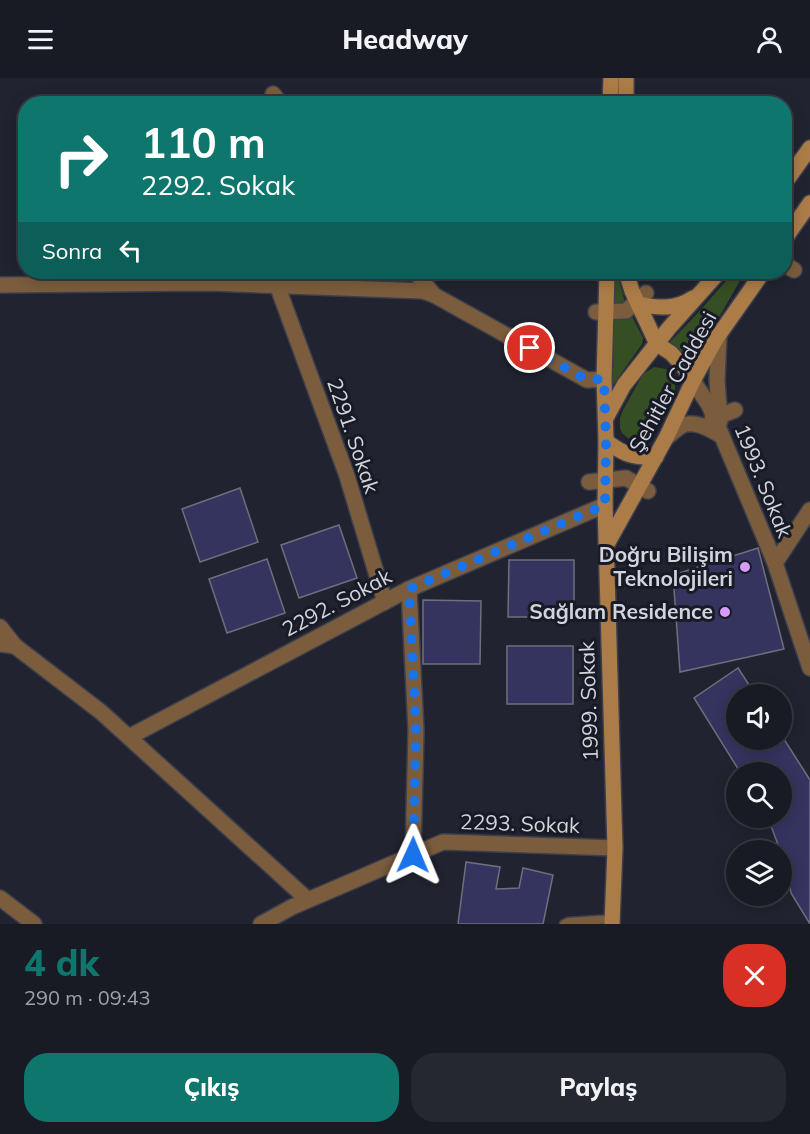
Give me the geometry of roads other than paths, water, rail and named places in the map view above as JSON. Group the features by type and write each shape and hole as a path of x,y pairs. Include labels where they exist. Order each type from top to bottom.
{"street":[{"path":"610,96 611,78"},
{"path":"626,78 626,96"},
{"path":"792,173 810,148"},
{"path":"792,229 810,203"},
{"path":"421,279 434,295"},
{"path":"606,279 601,312 606,441 629,455 642,458 656,457"},
{"path":"628,279 632,291 640,299 660,308 688,302 698,294"},
{"name":"Şehitler Caddesi","path":"606,418 624,385 669,328 712,279"},
{"name":"Şehitler Caddesi","path":"606,546 644,489 656,457 693,381 719,335 758,279"},
{"path":"0,285 208,283 423,291 587,380 604,379"},
{"name":"2291. Sokak","path":"277,285 347,476 385,602"},
{"path":"601,312 626,311 640,299"},
{"path":"640,299 657,344 671,353 693,381"},
{"path":"709,424 717,381 719,335"},
{"name":"1993. Sokak","path":"693,381 709,405 709,424 722,436 775,563 810,668"},
{"path":"666,438 683,425 709,424 735,410"},
{"name":"1999. Sokak","path":"606,441 605,505 615,848 612,922"},
{"path":"589,482 626,478 644,489"},
{"name":"2292. Sokak","path":"129,737 409,589 605,505"},
{"path":"775,563 810,510"},
{"path":"409,589 416,730 413,855"},
{"path":"0,627 8,645 101,712 308,900"},
{"name":"2293. Sokak","path":"261,924 292,907 443,843 615,848"},
{"path":"0,898 34,924"}],"lane":[{"path":"564,924 568,922 612,922"}],"place":[{"name":"Doğru Bilişim Teknolojileri","path":"745,567"},
{"name":"Sağlam Residence","path":"725,612"}]}
